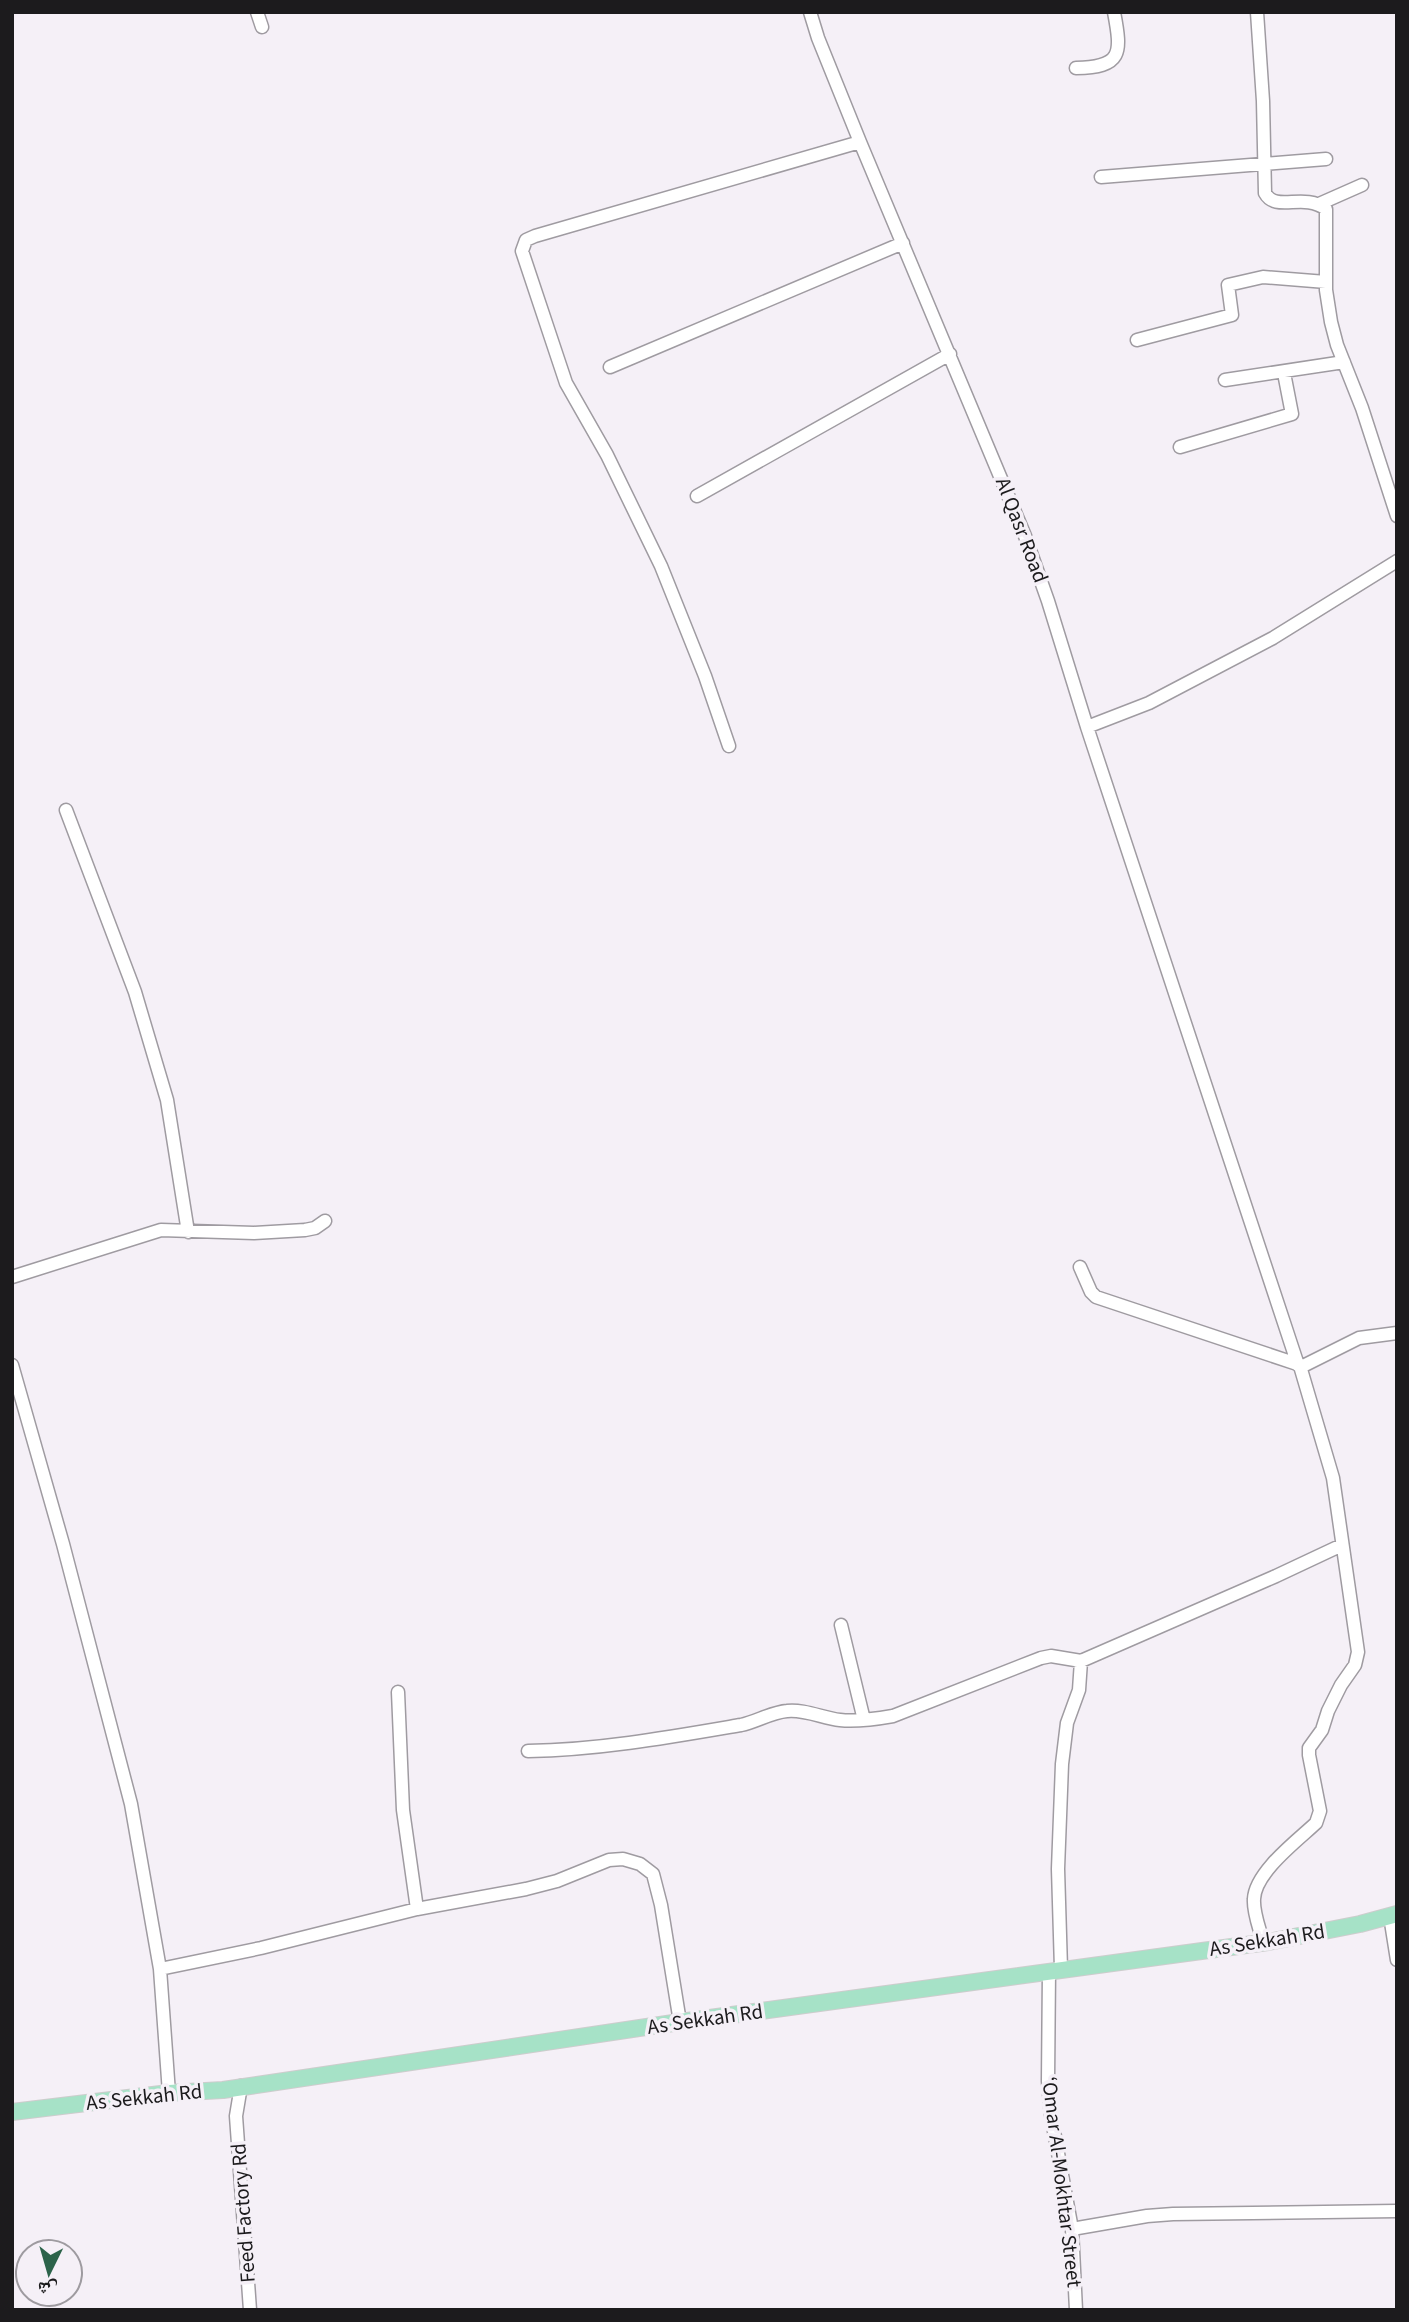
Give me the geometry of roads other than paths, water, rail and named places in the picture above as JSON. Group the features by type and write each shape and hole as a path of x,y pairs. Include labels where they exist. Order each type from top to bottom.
{"main road":[{"name":"As Sekkah Rd","path":"12,2112 169,2093 223,2090 680,2022 1263,1942 1360,1924 1393,1915"}],"street":[{"path":"257,12 262,27"},
{"name":"Al Qasr Road","path":"810,12 860,142 1025,536 1333,1478 1359,1659 1341,1685 1322,1730 1309,1748 1319,1817 1278,1859 1256,1888 1254,1902 1263,1942"},
{"path":"1076,68 1109,63 1117,54 1114,12"},
{"path":"1257,12 1265,193 1269,200 1275,203 1311,201 1326,209 1326,282 1331,322 1397,516"},
{"path":"729,746 705,676 661,566 607,455 566,383 522,251 526,240 535,236 860,142"},
{"path":"1101,177 1326,159"},
{"path":"1319,204 1362,185"},
{"path":"610,367 903,243"},
{"path":"1137,340 1232,315 1228,285 1264,277 1326,282"},
{"path":"698,496 950,354"},
{"path":"1225,380 1344,362"},
{"path":"1180,447 1292,414 1284,373"},
{"path":"1087,727 1149,703 1273,638 1397,561"},
{"path":"66,810 135,992 167,1100 188,1232"},
{"path":"12,1277 161,1230 254,1233 306,1230 325,1221"},
{"path":"1080,1266 1091,1292 1096,1297 1298,1365 1359,1338 1397,1333"},
{"path":"12,1365 77,1595 131,1804 160,1969 169,2093"},
{"path":"528,1751 596,1747 691,1733 747,1723 789,1710 840,1720 864,1720 907,1712 1041,1658 1051,1656 1081,1661 1342,1545"},
{"path":"841,1625 864,1720"},
{"name":"‘Omar Al-Mokhtar Street","path":"1076,2310 1072,2228 1050,2104 1062,1764 1067,1723 1079,1690 1081,1661"},
{"path":"398,1692 403,1810 417,1909"},
{"path":"160,1969 261,1948 417,1909 526,1889 557,1881 609,1860 623,1859 640,1864 653,1874 661,1905 680,2022"},
{"path":"1393,1915 1397,1961"},
{"path":"236,2116 242,2086"},
{"path":"223,2090 225,2099 236,2116"},
{"name":"Feed Factory Rd","path":"236,2116 250,2310"},
{"path":"1072,2228 1173,2214 1397,2211"}]}
